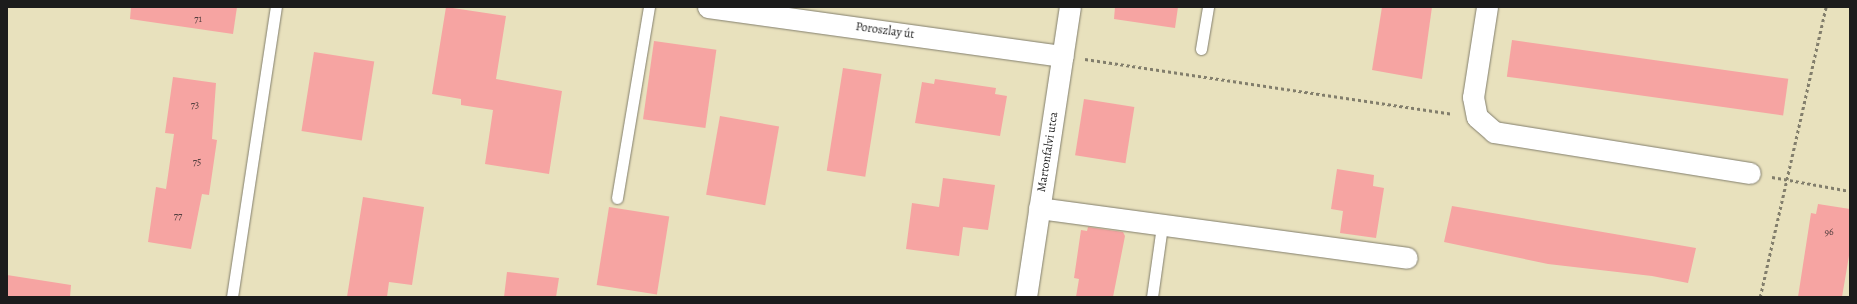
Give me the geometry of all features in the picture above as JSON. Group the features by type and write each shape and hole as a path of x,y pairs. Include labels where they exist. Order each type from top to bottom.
{"street":[{"name":"Poroszlay út","path":"708,7 1062,56"},
{"name":"Martonfalvi utca","path":"1026,297 1070,7"},
{"path":"1487,7 1473,97 1476,118 1494,132 1750,173"},
{"path":"1039,208 1162,226 1407,258"}],"lane":[{"path":"232,297 276,7"},
{"path":"617,198 649,7"},
{"path":"1201,49 1208,7"},
{"path":"1152,297 1162,226"}],"path":[{"path":"1760,297 1826,7"},
{"path":"1062,56 1476,118"},
{"path":"1786,179 1850,191"}],"building":[{"path":"131,7 237,7 233,34 130,19"},
{"path":"446,7 506,16 496,79 562,91 549,174 485,164 493,110 461,105 461,99 432,94"},
{"path":"1115,7 1178,7 1175,28 1114,19"},
{"path":"1382,7 1432,7 1422,79 1372,70"},
{"path":"1512,40 1788,79 1783,115 1507,77"},
{"path":"654,41 716,50 705,128 643,119"},
{"path":"314,52 374,62 362,141 301,131"},
{"path":"843,68 882,74 865,177 827,171"},
{"path":"173,77 216,83 212,139 217,140 209,195 202,194 191,249 148,242 156,187 166,189 174,134 165,133"},
{"path":"935,79 996,88 995,94 1007,96 1000,136 915,123 922,82 934,84"},
{"path":"1084,99 1134,107 1125,163 1075,155"},
{"path":"720,116 779,126 765,205 706,195"},
{"path":"1337,169 1374,175 1373,186 1384,188 1376,238 1340,233 1343,211 1331,209"},
{"path":"943,178 995,185 988,230 963,227 959,256 906,249 912,203 939,207"},
{"path":"363,197 424,207 412,285 389,282 387,297 347,297"},
{"path":"1818,204 1850,209 1850,250 1842,297 1798,297 1811,213 1816,214"},
{"path":"1452,206 1696,248 1688,283 1652,276 1548,264 1444,242"},
{"path":"609,207 669,217 657,295 597,285"},
{"path":"1088,227 1123,232 1125,236 1113,297 1076,297 1079,279 1074,278 1081,230 1087,231"},
{"path":"507,272 559,278 556,297 504,297"},
{"path":"7,275 71,285 70,297 7,297"}]}
